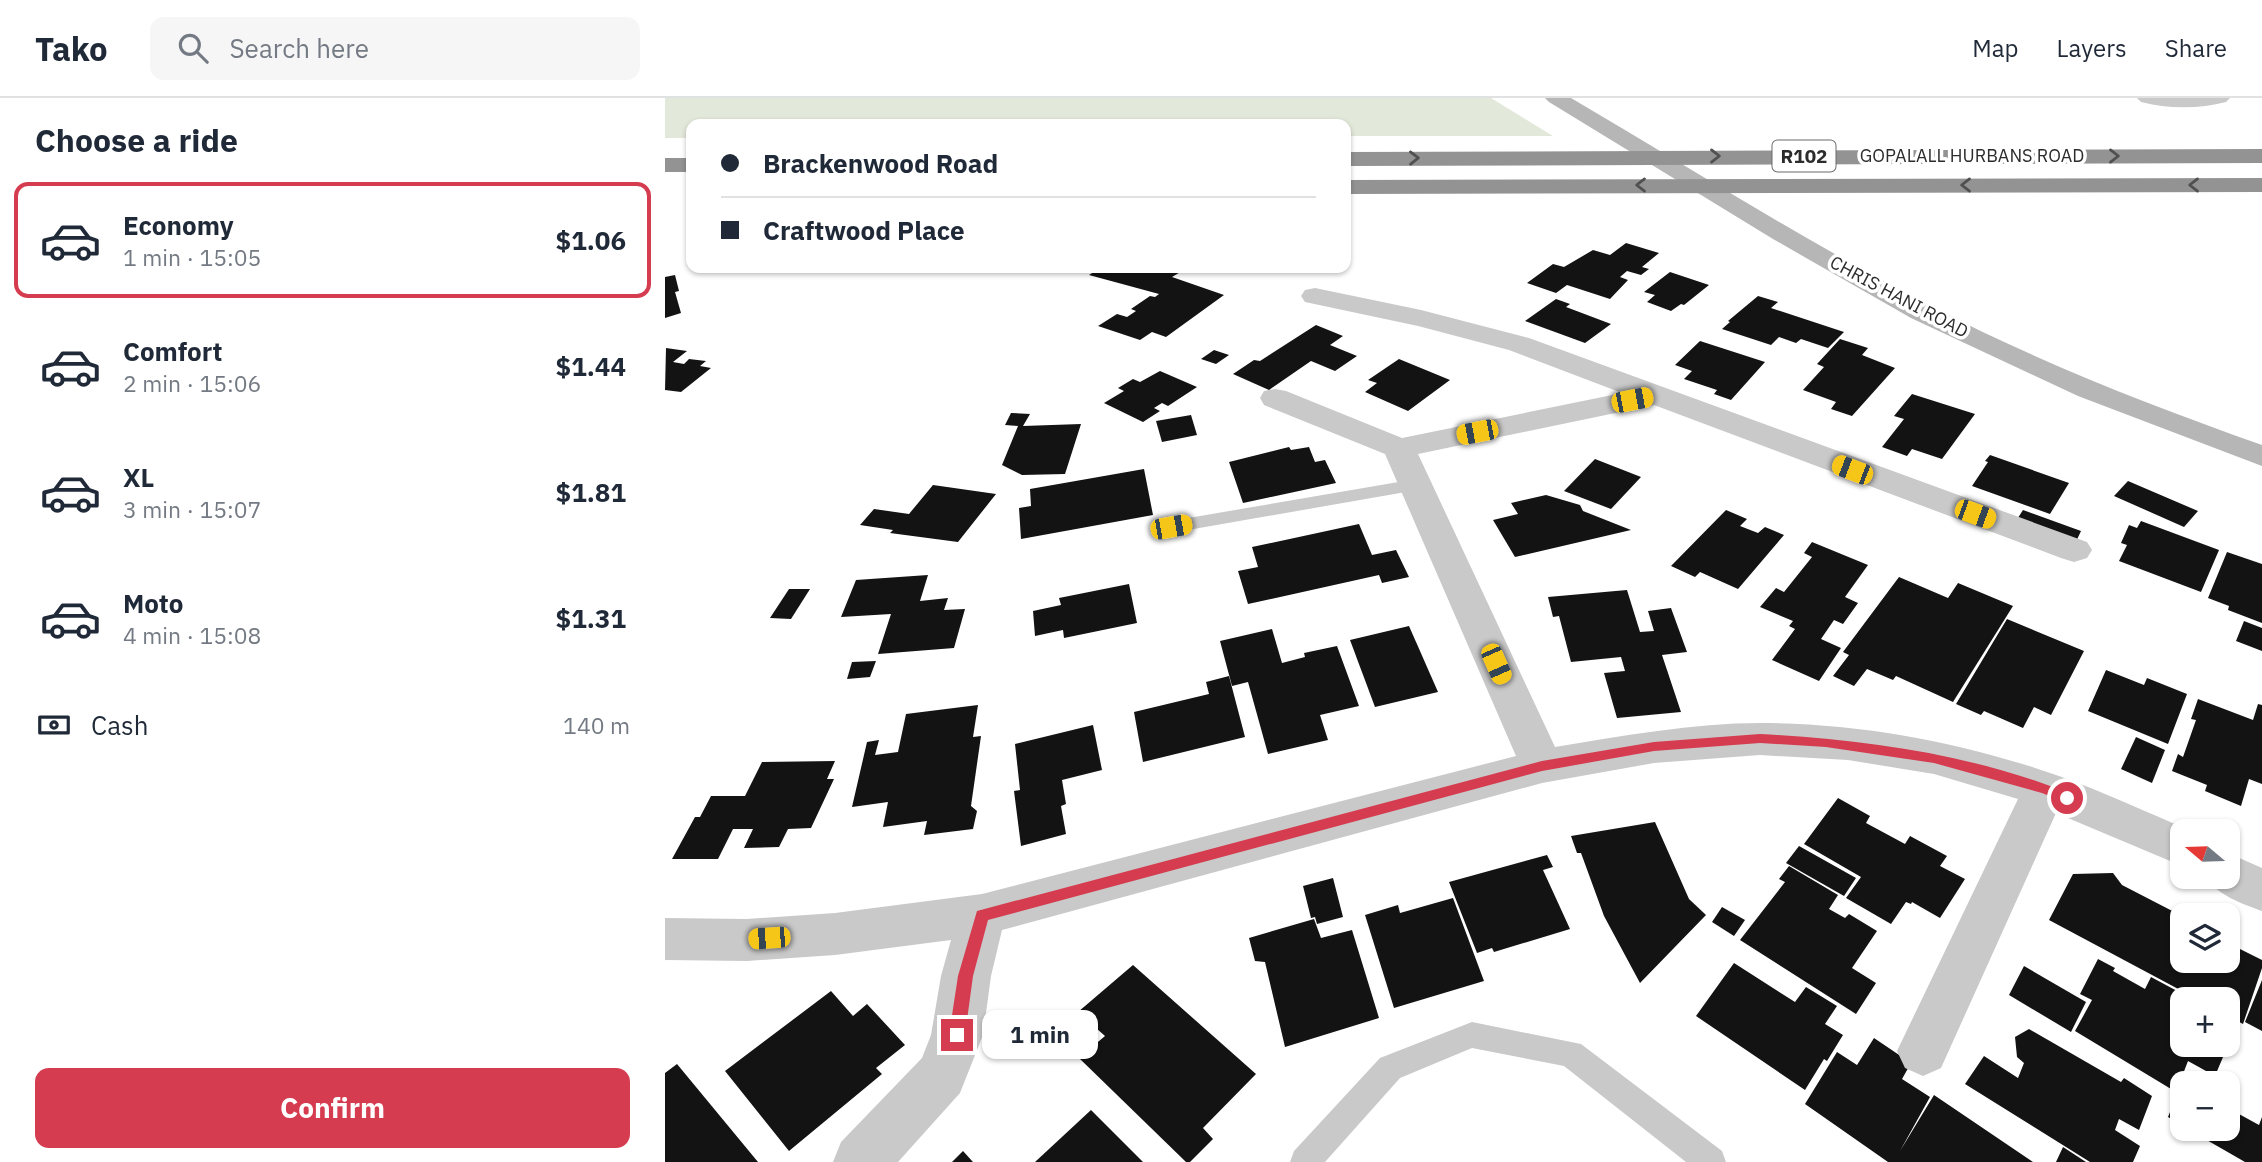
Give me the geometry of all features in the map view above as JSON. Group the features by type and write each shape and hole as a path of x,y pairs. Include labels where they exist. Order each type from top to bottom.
{"highway":[{"name":"GOPALALL HURBANS ROAD","path":"1351,159 2262,156"},
{"path":"665,165 686,165"},
{"name":"GOPALALL HURBANS ROAD","path":"1351,187 2262,185"}],"street":[{"name":"CHRIS HANI ROAD","path":"1556,98 1921,312 2059,377 2184,428 2262,456"},
{"path":"2148,98 2174,101 2219,98"},
{"path":"1315,296 1397,312 1519,344 2074,550"},
{"path":"1275,398 1399,448 1658,395"},
{"path":"1399,448 1542,766"},
{"path":"665,939 747,940 835,934 982,915 1542,766 1654,747 1760,738 1848,744 1934,758 2045,789 2170,842"},
{"path":"1923,1051 2045,789"},
{"path":"2240,879 2262,891"},
{"path":"860,1162 910,1111 941,1074 957,1035 966,976 982,915"}],"lane":[{"path":"1171,527 1416,485"},
{"path":"1305,1162 1390,1068 1472,1035 1571,1054 1711,1162"}],"green space":[{"path":"665,98 1491,98 1553,136 1351,136 1351,119 686,119 686,138 665,138"}],"building":[{"path":"1626,243 1659,253 1642,267 1649,269 1641,275 1627,271 1620,277 1628,280 1610,299 1567,285 1556,293 1527,283 1553,264 1564,267 1593,250 1610,255"},
{"path":"1670,272 1709,285 1684,305 1681,304 1671,311 1647,302 1655,295 1644,292"},
{"path":"1179,273 1172,277 1224,295 1166,337 1152,332 1140,340 1098,326 1117,314 1127,317 1136,311 1131,309 1150,296 1159,294 1089,275"},
{"path":"675,275 679,291 675,292 681,313 665,318 665,277"},
{"path":"1758,296 1778,302 1771,308 1844,332 1828,348 1801,339 1796,343 1779,337 1771,345 1722,329"},
{"path":"1556,299 1570,304 1566,307 1611,324 1585,343 1525,321"},
{"path":"1316,325 1343,336 1330,345 1357,356 1335,371 1311,361 1269,390 1233,374 1254,360 1260,361"},
{"path":"1840,339 1868,348 1862,355 1895,368 1852,416 1831,409 1836,402 1803,390 1824,367 1817,364"},
{"path":"1700,341 1765,362 1731,400 1714,394 1717,390 1684,379 1692,371 1675,365"},
{"path":"666,348 687,351 673,362 684,364 689,359 706,361 700,366 711,368 681,392 665,390"},
{"path":"1214,350 1229,355 1216,364 1201,359"},
{"path":"1399,359 1450,380 1408,411 1365,392 1377,383 1368,380"},
{"path":"1160,371 1197,387 1168,406 1162,403 1154,408 1160,411 1143,422 1104,403 1124,391 1118,388 1133,379 1140,382"},
{"path":"1912,394 1975,414 1942,459 1912,449 1907,456 1882,447 1904,419 1894,416"},
{"path":"1011,413 1030,414 1023,426 1081,424 1065,474 1022,475 1002,465 1018,426 1005,425"},
{"path":"1191,415 1197,435 1162,442 1156,421"},
{"path":"1289,447 1291,450 1309,447 1315,462 1325,460 1336,483 1243,503 1229,462"},
{"path":"1990,455 2069,483 2050,514 1972,486"},
{"path":"1595,459 1641,477 1611,509 1564,491"},
{"path":"1144,469 1153,515 1021,539 1019,508 1031,506 1030,489"},
{"path":"2128,481 2198,511 2184,527 2114,496"},
{"path":"933,485 996,494 958,542 890,533 893,530 860,525 874,509 909,514"},
{"path":"1546,495 1580,505 1583,511 1631,530 1515,557 1493,520 1518,514 1511,503"},
{"path":"1726,510 1747,519 1740,526 1758,533 1765,527 1784,535 1738,589 1700,572 1695,577 1671,566"},
{"path":"2023,510 2081,531 2074,546 2014,524"},
{"path":"2141,521 2219,550 2201,592 2119,561 2127,545 2121,543 2129,525 2137,528"},
{"path":"1359,524 1372,555 1396,550 1409,577 1382,583 1379,575 1248,604 1238,571 1258,567 1252,547"},
{"path":"1812,542 1868,565 1845,597 1858,603 1843,624 1834,620 1821,639 1841,648 1819,681 1772,660 1795,629 1789,626 1793,621 1760,607 1776,588 1784,592 1812,557 1804,553"},
{"path":"2227,552 2262,564 2262,623 2228,610 2229,606 2208,598"},
{"path":"928,575 920,601 948,598 944,610 965,609 954,648 878,654 891,614 841,617 856,580"},
{"path":"1899,577 1948,598 1958,583 2013,606 1953,702 1896,676 1893,680 1867,669 1854,686 1833,676 1849,655 1843,652"},
{"path":"1129,584 1137,623 1064,638 1063,630 1035,636 1033,611 1061,605 1059,598"},
{"path":"789,589 810,589 791,619 770,618"},
{"path":"1627,590 1640,632 1654,631 1648,611 1671,608 1687,652 1662,655 1681,712 1617,718 1604,673 1625,671 1621,657 1571,662 1559,616 1553,617 1548,597"},
{"path":"2007,619 2084,651 2051,715 2034,707 2023,728 1984,711 1981,715 1956,704"},
{"path":"2244,621 2262,628 2262,651 2236,641"},
{"path":"1409,626 1438,692 1375,707 1350,640"},
{"path":"1272,629 1282,663 1305,657 1304,653 1337,646 1359,706 1320,715 1328,740 1268,754 1248,682 1232,686 1220,641"},
{"path":"876,661 870,677 847,679 852,662"},
{"path":"2106,670 2144,685 2147,678 2187,694 2168,744 2088,711"},
{"path":"1229,676 1245,737 1143,762 1134,712 1209,694 1206,682"},
{"path":"2198,699 2253,720 2258,704 2262,705 2262,784 2249,779 2241,806 2205,791 2207,785 2172,771 2178,754 2183,757 2196,720 2191,719"},
{"path":"978,705 973,737 981,736 971,806 977,811 973,829 924,835 927,821 883,827 888,802 852,807 867,742 879,740 875,755 898,752 906,714"},
{"path":"1093,725 1102,770 1062,780 1066,804 1061,806 1066,834 1021,846 1014,791 1020,790 1015,744"},
{"path":"2136,737 2165,750 2152,783 2121,769"},
{"path":"835,761 827,779 834,779 811,828 788,829 779,847 744,848 753,829 733,829 718,859 672,859 695,817 700,817 711,796 745,796 762,762"},
{"path":"1838,798 1870,816 1866,823 1905,844 1910,836 1947,856 1940,866 1965,879 1940,918 1912,902 1906,902 1891,924 1846,898 1861,877 1804,844"},
{"path":"1655,822 1689,899 1706,915 1640,983 1604,916 1581,853 1577,853 1571,836"},
{"path":"1799,846 1856,878 1844,896 1786,863"},
{"path":"1547,855 1553,867 1543,870 1570,929 1494,952 1492,948 1477,953 1449,882"},
{"path":"1789,866 1838,895 1829,909 1845,918 1849,914 1877,931 1852,968 1876,983 1856,1014 1740,940 1785,882 1779,879"},
{"path":"2113,873 2122,885 2170,910 2170,973 2240,973 2240,949 2262,960 2262,968 2243,1024 2240,1022 2240,987 2175,987 2049,920 2073,874"},
{"path":"1333,878 1343,917 1317,924 1315,917 1311,918 1303,886"},
{"path":"1453,898 1484,981 1394,1008 1365,915 1398,905 1400,913"},
{"path":"1722,907 1745,920 1734,936 1712,922"},
{"path":"1314,919 1321,938 1352,930 1379,1018 1285,1047 1265,962 1255,961 1249,938"},
{"path":"2098,959 2145,989 2151,977 2170,987 2170,1057 2223,1057 2217,1071 2206,1071 2188,1061 2184,1071 2170,1071 2170,1088 2075,1031 2092,1000 2080,994"},
{"path":"1734,963 1795,1002 1806,987 1837,1006 1825,1024 1843,1035 1805,1090 1696,1016"},
{"path":"1133,965 1256,1074 1203,1128 1213,1139 1190,1162 1186,1162 1079,1058 1105,1036 1078,1012"},
{"path":"2024,966 2086,1002 2071,1032 2009,995"},
{"path":"2262,980 2262,1031 2245,1022"},
{"path":"831,991 853,1016 867,1004 905,1045 876,1068 882,1074 789,1151 725,1071"},
{"path":"2029,1029 2121,1082 2124,1078 2152,1096 2139,1130 2119,1119 2115,1130 2140,1146 2133,1162 2090,1162 1965,1084 1984,1056 2018,1078 2024,1063 2017,1057 2015,1037"},
{"path":"1874,1038 1911,1063 1902,1079 1930,1097 1900,1151 1934,1095 2033,1162 1888,1162 1805,1104 1837,1052 1857,1065"},
{"path":"677,1064 758,1162 665,1162 665,1073"},
{"path":"1091,1110 1143,1162 1035,1162"},
{"path":"2240,1115 2259,1125 2262,1117 2262,1162 2245,1162 2208,1141 2240,1141"},
{"path":"2063,1147 2086,1162 2056,1162"},
{"path":"963,1151 973,1162 952,1162"}],"route":[{"path":"957,1035 966,976 982,915 1212,856 1542,766 1654,747 1760,738 1848,744 1934,758 2045,789 2067,798"}]}
